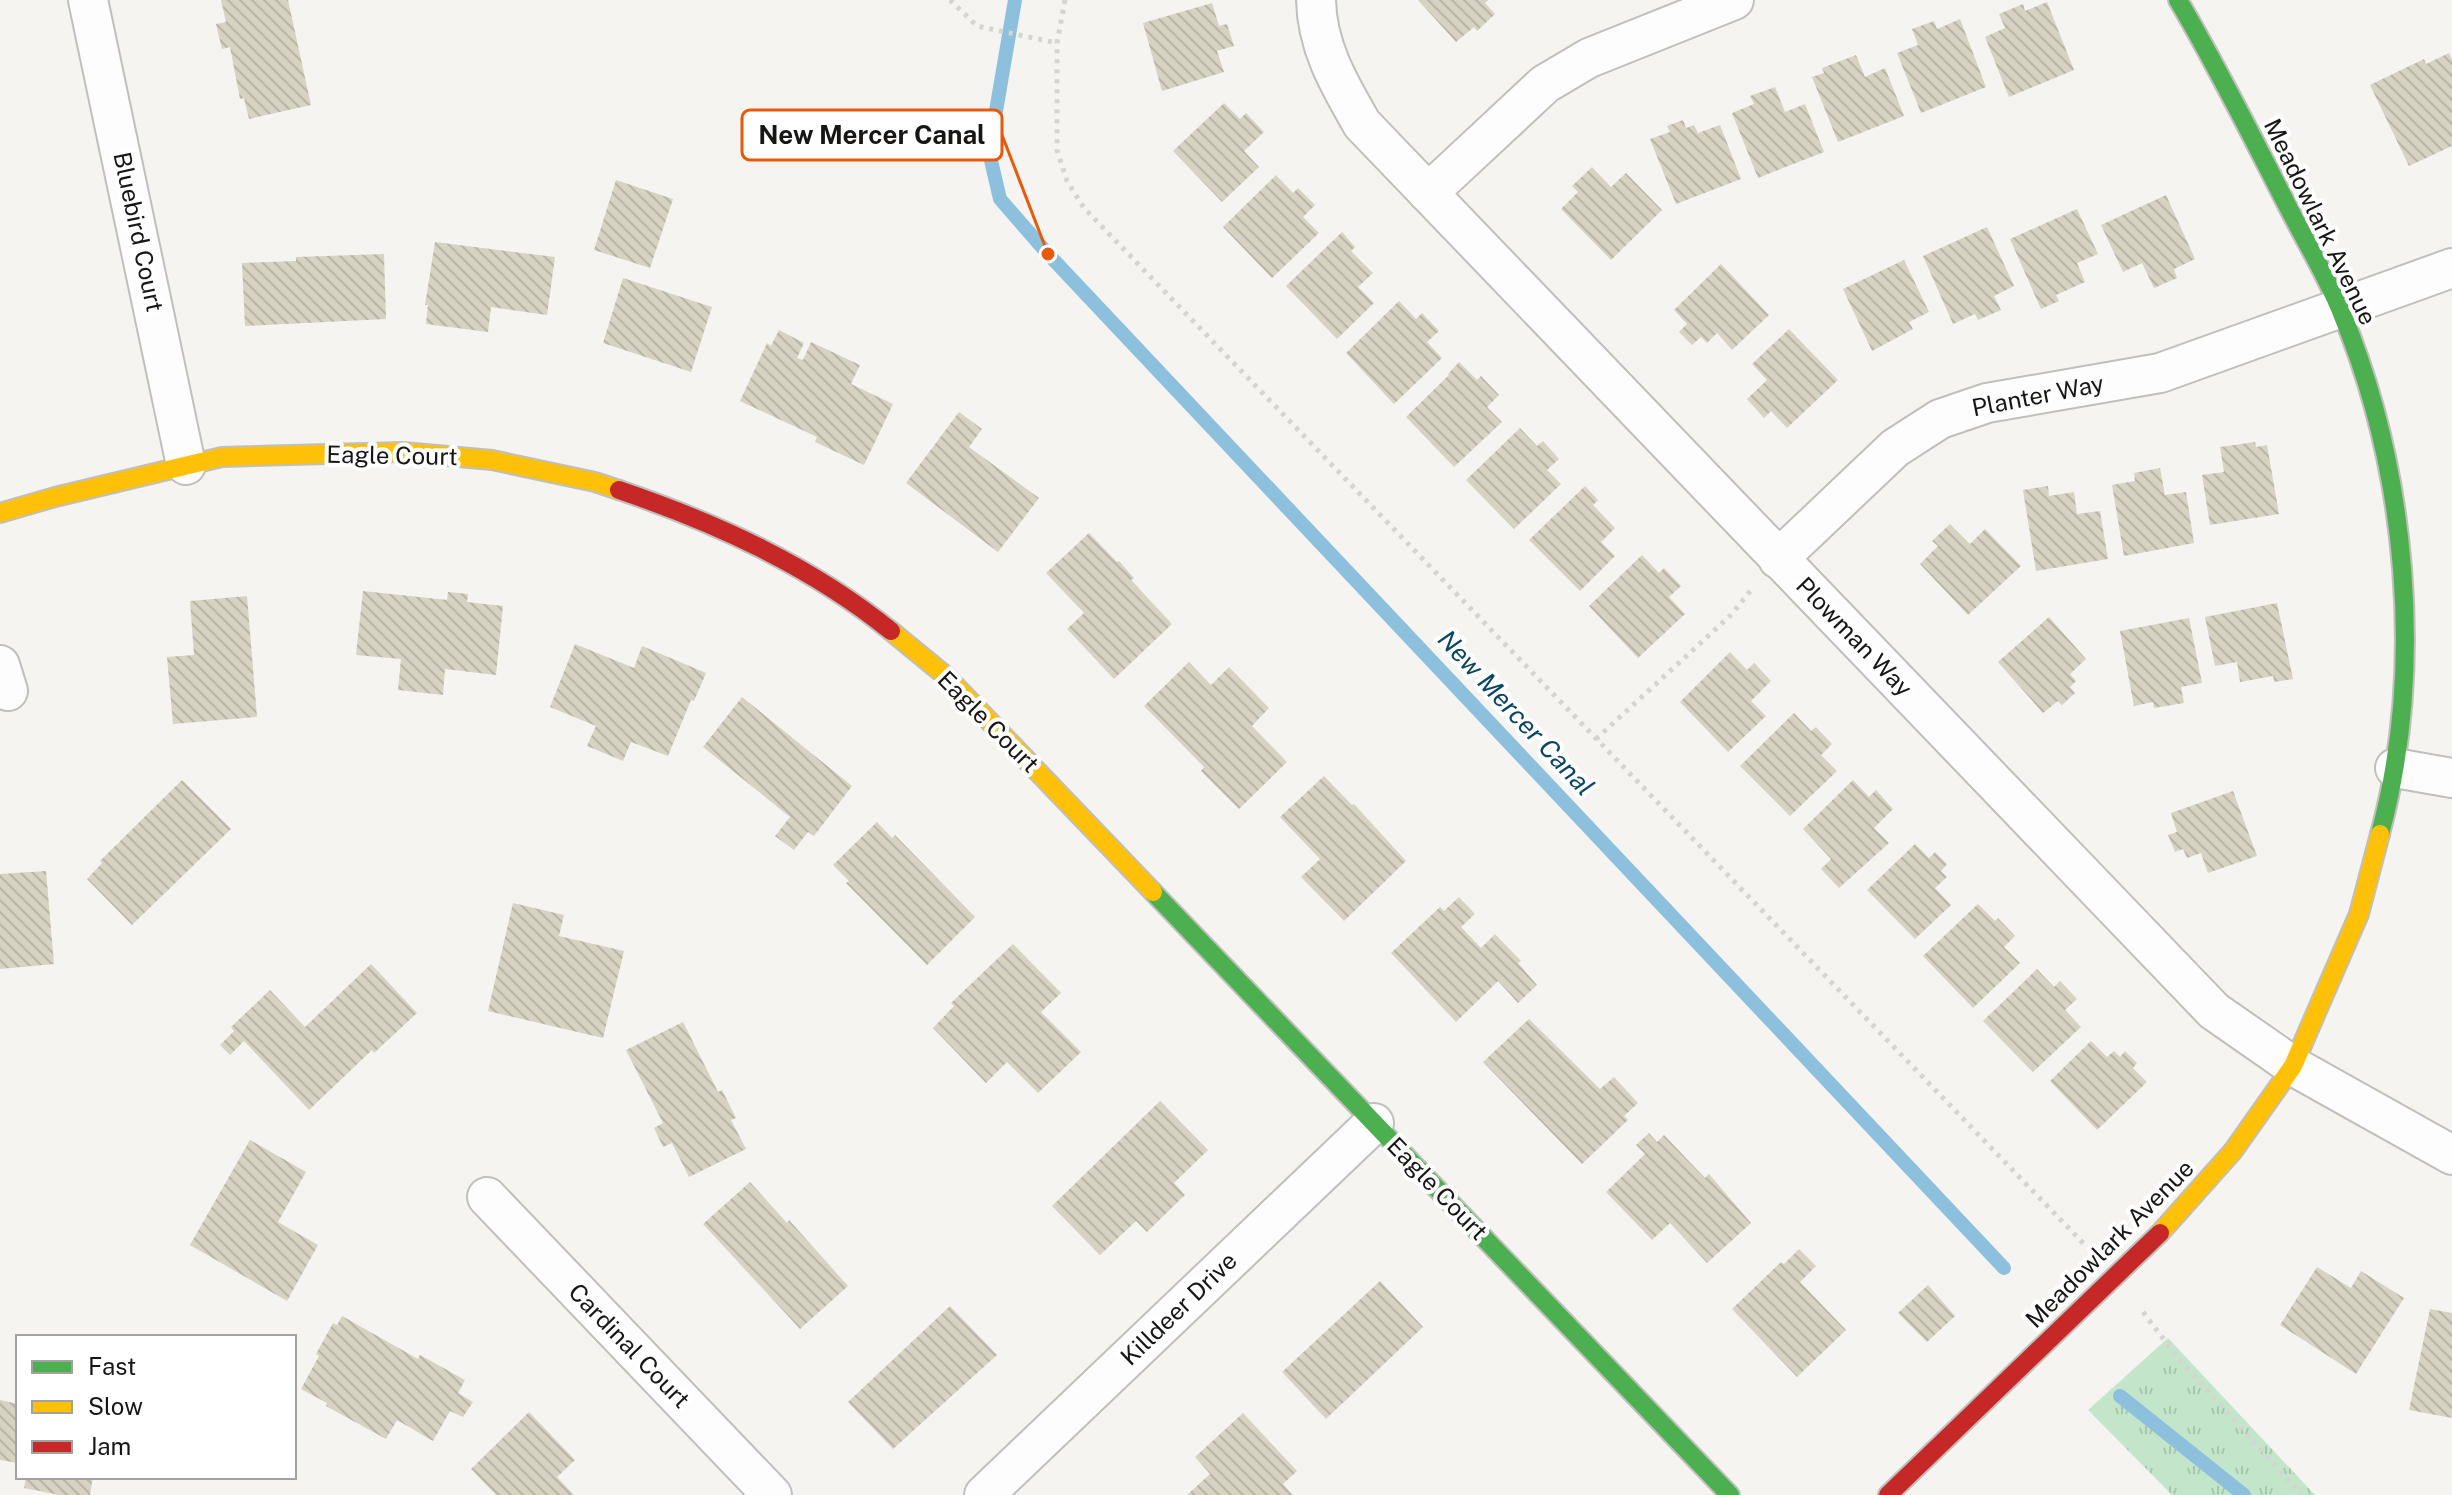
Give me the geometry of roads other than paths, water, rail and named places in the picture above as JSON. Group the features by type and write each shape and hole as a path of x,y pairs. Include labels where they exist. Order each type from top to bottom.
{"street":[{"name":"Bluebird Court","path":"88,0 186,465"},
{"name":"Plowman Way","path":"1316,0 1317,19 1331,71 1362,124 2214,1011 2293,1066 2452,1155"},
{"path":"1428,193 1545,84 1589,58 1734,0"},
{"name":"Meadowlark Avenue","path":"1888,1495 2175,1219 2233,1151 2293,1066 2331,983 2359,914 2390,798 2404,679 2404,590 2392,485 2372,398 2341,310 2210,55 2178,0"},
{"name":"Planter Way","path":"1778,559 1895,448 1940,419 1987,403 2160,373 2452,268"},
{"name":"Eagle Court","path":"0,513 222,457 403,452 492,460 595,482 680,511 776,555 866,611 947,677 1730,1495"},
{"path":"2395,768 2452,778"},
{"name":"Killdeer Drive","path":"984,1495 1374,1123"},
{"name":"Cardinal Court","path":"487,1197 772,1495"}],"waterway":[{"name":"New Mercer Canal","path":"1015,0 989,152 1000,199 1048,254 2004,1268"},
{"name":"New Mercer Canal","path":"2120,1396 2244,1495"}],"place":[{"name":"New Mercer Canal","path":"1048,254"}]}
